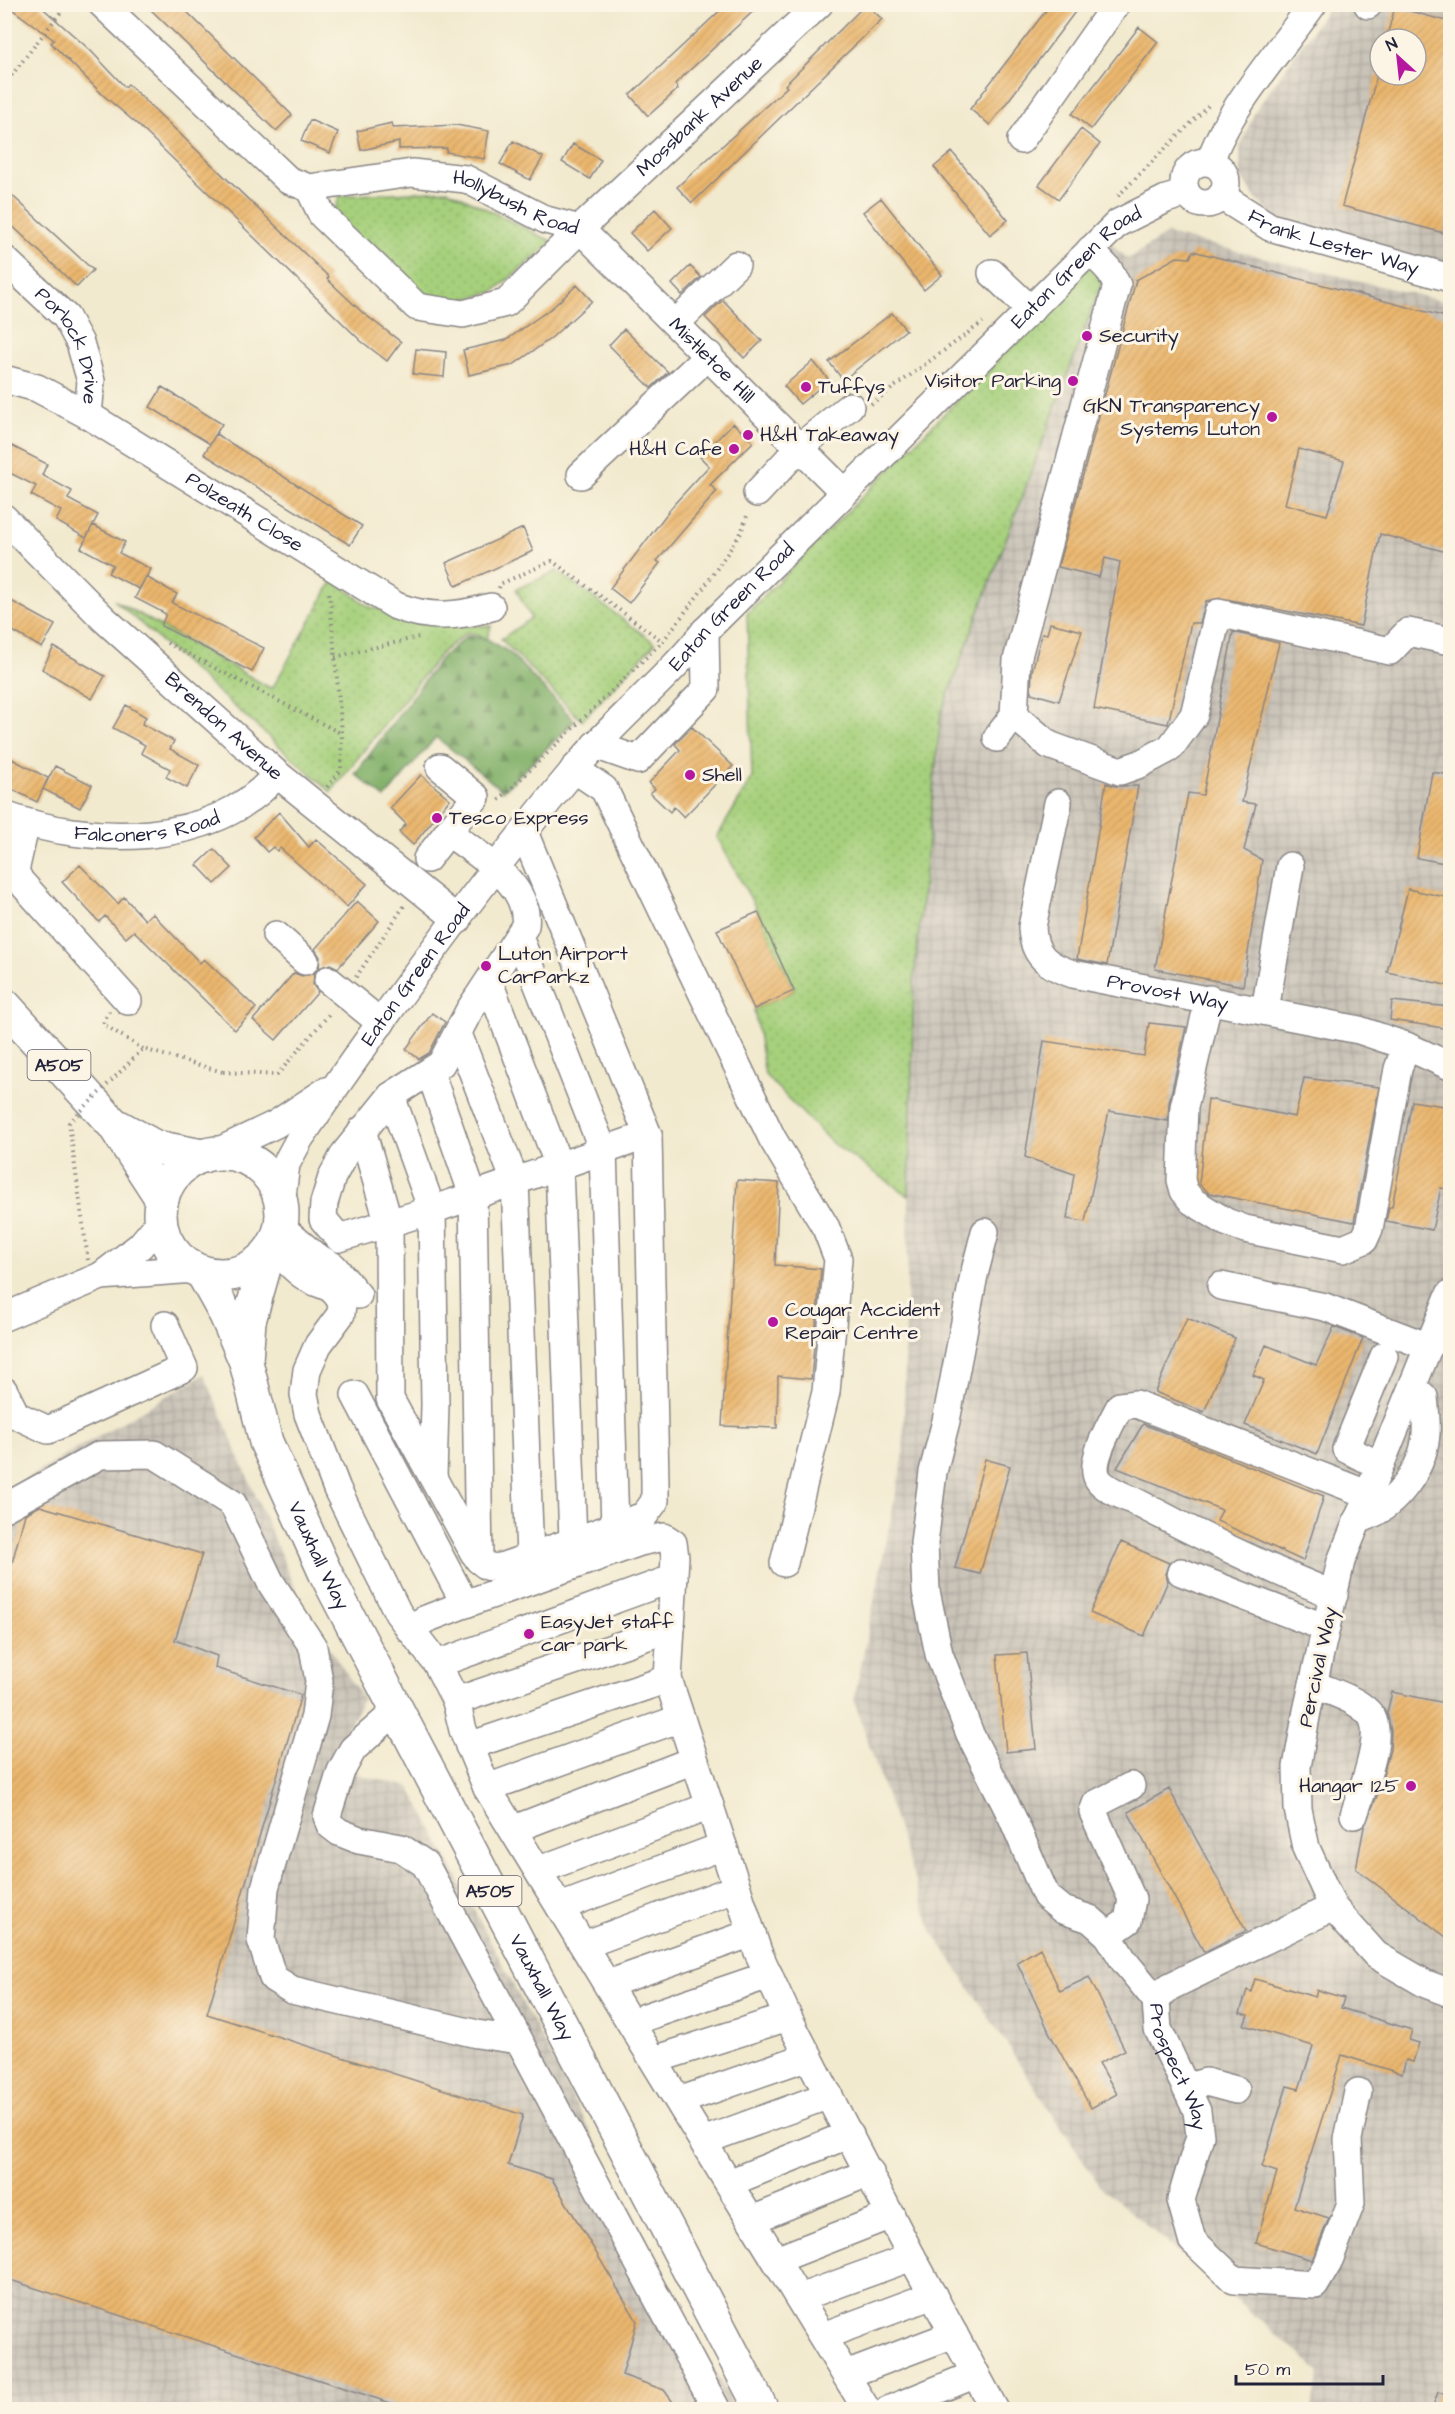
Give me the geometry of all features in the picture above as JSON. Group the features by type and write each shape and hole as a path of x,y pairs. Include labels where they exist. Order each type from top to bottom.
{"main road":[{"name":"A505","path":"4,1005 114,1125 161,1210"},
{"name":"A505","path":"114,1125 155,1147 208,1155"},
{"path":"208,1155 247,1159 264,1171 276,1188 276,1232 255,1265 237,1273 216,1275 198,1271 181,1261 165,1238 161,1210 173,1176 188,1163 208,1155"},
{"name":"Vauxhall Way","path":"246,1362 249,1321 276,1232"},
{"name":"Vauxhall Way","path":"198,1271 226,1315 246,1362 266,1442 295,1510 762,2409"}],"street":[{"path":"102,4 288,180 309,188"},
{"name":"Mossbank Avenue","path":"580,229 819,4"},
{"path":"1021,140 1116,4"},
{"path":"1210,162 1217,141 1313,4"},
{"path":"1210,162 1222,170 1225,176 1221,196 1203,204 1191,199 1186,193 1184,180 1190,168 1196,163 1210,162"},
{"name":"Hollybush Road","path":"412,173 466,179 546,220 580,229 506,303 464,314 417,307 322,215 309,188 412,173"},
{"name":"Eaton Green Road","path":"276,1232 286,1164 300,1138 494,869 595,745 682,660 705,631 844,492 1118,223 1166,199 1186,193"},
{"name":"Frank Lester Way","path":"1221,196 1269,227 1450,278"},
{"name":"Mistletoe Hill","path":"580,229 844,492"},
{"path":"998,738 1014,715 1017,660 1117,285 1109,270 1090,250"},
{"name":"Porlock Drive","path":"4,260 66,317 80,343 91,381 88,415"},
{"path":"676,323 736,265"},
{"path":"992,273 1031,310"},
{"path":"581,475 709,356"},
{"name":"Polzeath Close","path":"4,379 37,388 88,415 396,606 434,617 466,614 491,607"},
{"path":"757,493 800,447 850,406"},
{"name":"Brendon Avenue","path":"4,518 104,619 277,774 458,920"},
{"path":"1014,715 1049,745 1120,771 1140,765 1170,748 1194,715 1218,613 1390,651 1408,632 1450,640"},
{"path":"595,745 638,760 706,689 705,631"},
{"path":"426,858 476,797 440,767"},
{"path":"574,769 604,789 772,1138 826,1228 838,1259 826,1392 784,1563"},
{"name":"Falconers Road","path":"15,819 118,836 182,828 238,806 267,786 277,774"},
{"name":"Provost Way","path":"1058,804 1032,927 1033,941 1039,954 1051,968 1359,1030 1406,1046 1450,1066"},
{"path":"15,819 15,871 20,881 128,1000"},
{"path":"448,832 517,890 527,914 525,926 469,1011 459,1034 441,1064 391,1096 345,1153 332,1177 324,1203 323,1219 339,1238 432,1210 648,1134"},
{"path":"362,1130 389,1224 390,1399 479,1560 490,1569 501,1568 644,1516 655,1501 648,1134 524,832"},
{"path":"1265,1010 1290,866"},
{"path":"276,936 304,961"},
{"path":"519,937 603,1150 615,1526"},
{"path":"489,982 559,1166 573,1540"},
{"path":"337,987 381,1023"},
{"path":"1209,999 1184,1107 1181,1180 1192,1201 1226,1222 1245,1229 1343,1250 1364,1240 1370,1229 1398,1069 1406,1046"},
{"path":"459,1034 515,1181 530,1556"},
{"path":"430,1072 473,1195 479,1560"},
{"name":"Eaton Green Road","path":"208,1155 276,1124 337,1084"},
{"path":"391,1096 432,1210 435,1405 432,1478"},
{"path":"4,1317 140,1246 161,1210"},
{"path":"276,1232 333,1266 357,1292 360,1306 356,1318 323,1369 318,1389 320,1413 340,1467 456,1701 469,1746 487,1788 867,2409"},
{"path":"985,1232 974,1275 946,1421 933,1472 924,1543 926,1590 939,1654 966,1724 1012,1817 1046,1896 1063,1910 1090,1919 1107,1935 1124,1961 1156,2000"},
{"path":"95,1268 198,1271"},
{"path":"1221,1286 1325,1307 1429,1347"},
{"name":"Percival Way","path":"1450,1294 1341,1561 1297,1767 1298,1809 1306,1848 1333,1907 1376,1955 1426,1984 1450,1993"},
{"path":"4,1391 16,1415 48,1430 184,1368 165,1325"},
{"path":"1379,1465 1346,1449 1384,1356"},
{"path":"1357,1520 1371,1516 1394,1499 1418,1466 1426,1434 1424,1397 1413,1387"},
{"path":"355,1395 465,1604"},
{"path":"1334,1596 1185,1528 1111,1488 1098,1479 1096,1470 1102,1438 1120,1406 1136,1404 1367,1494"},
{"path":"4,1508 100,1455 154,1454 232,1504 271,1583 313,1647 319,1681 315,1716 265,1888 261,1940 273,1978 292,1990 477,2034 518,2040"},
{"path":"417,1624 465,1604 640,1542 664,1537 673,1544 674,1578 668,1679 752,1933 788,2017 912,2256 995,2409"},
{"path":"1181,1572 1326,1628"},
{"path":"437,1664 674,1578"},
{"path":"456,1701 671,1628"},
{"path":"469,1746 668,1679"},
{"path":"1313,1684 1371,1713 1378,1737 1354,1815"},
{"path":"397,1710 352,1749 341,1771 327,1816 330,1825 339,1832 358,1840 401,1848 426,1864 717,2409"},
{"path":"487,1788 681,1718"},
{"path":"514,1829 694,1760"},
{"path":"1107,1935 1128,1921 1132,1910 1132,1899 1093,1812 1096,1804 1131,1786"},
{"path":"539,1870 710,1806"},
{"path":"561,1907 723,1846"},
{"path":"584,1944 737,1888"},
{"name":"Prospect Way","path":"1333,1907 1169,1987 1156,2000 1158,2029 1197,2111 1200,2136 1181,2200 1192,2240 1234,2280 1315,2285 1328,2263 1352,2203 1348,2139 1358,2092"},
{"path":"608,1984 752,1933"},
{"path":"631,2022 769,1975"},
{"path":"654,2060 788,2017"},
{"path":"679,2101 809,2056"},
{"path":"1187,2087 1206,2082 1236,2090"},
{"path":"703,2140 829,2096"},
{"path":"729,2183 850,2134"},
{"path":"752,2220 870,2172"},
{"path":"776,2260 891,2215"},
{"path":"800,2298 912,2256"},
{"path":"823,2336 933,2295"},
{"path":"846,2375 954,2334"},
{"path":"888,2409 976,2374"}],"path":[{"path":"4,85 67,4"},
{"path":"495,803 663,641 705,586 741,533 757,493"},
{"path":"491,607 500,584 552,561 663,641 682,660"},
{"path":"313,804 341,770 342,734 326,564"},
{"path":"163,641 342,734"},
{"path":"103,1024 143,1049 223,1072 277,1076 337,987 417,888"},
{"path":"95,1268 69,1123 143,1049"}],"shaded area":[{"path":"1330,5 1450,5 1450,268 1277,219 1258,202 1241,177 1240,147 1255,111"},
{"path":"1167,234 1450,303 1450,2409 1311,2409 1320,2371 1100,2186 932,1931 854,1700 903,1458 914,979 939,718 1102,282 1110,243 1128,259"},
{"path":"204,1374 302,1605 363,1699 327,1767 410,1787 735,2409 5,2409 4,1492"}],"green space":[{"path":"448,190 553,242 493,292 447,304 414,292 332,216 340,196"},
{"path":"1092,264 1102,282 941,714 914,979 909,1196 832,1143 765,1075 754,1009 794,991 758,912 717,837 752,778 747,613"},
{"path":"557,571 655,643 582,721 501,639 531,618 516,589"},
{"path":"333,580 370,607 444,624 491,626 487,639 468,632 442,652 331,792 114,600 272,689"},
{"path":"467,636 487,639 509,652 575,721 503,791 436,737 385,798 355,774 441,658"}],"building":[{"path":"5,4 38,4 90,50 125,87 128,84 329,277 327,279 363,313 401,342 387,361 361,341 137,124 103,95 51,43 54,40"},
{"path":"145,4 179,4 292,115 276,131"},
{"path":"727,4 761,4 675,84 678,89 648,116 630,95"},
{"path":"866,4 882,19 692,203 677,187 787,87 785,85"},
{"path":"1051,4 1081,4 990,125 970,109"},
{"path":"1395,7 1450,22 1450,207 1444,233 1342,206 1374,87 1428,87 1428,27 1389,27"},
{"path":"1139,27 1158,42 1091,129 1072,114"},
{"path":"310,120 338,132 330,153 301,141"},
{"path":"392,123 393,128 456,125 489,131 484,159 446,152 447,148 399,149 399,142 361,150 357,131"},
{"path":"1081,129 1100,144 1059,199 1039,185"},
{"path":"513,141 543,157 530,180 500,164"},
{"path":"573,144 601,160 590,179 562,162"},
{"path":"952,152 1008,220 990,235 934,167"},
{"path":"4,188 93,270 77,287 4,218"},
{"path":"881,198 942,275 924,290 863,212"},
{"path":"655,209 672,228 647,251 630,233"},
{"name":"GKN Transparency Systems Luton","path":"1193,251 1450,318 1450,553 1380,534 1361,626 1221,598 1206,601 1200,623 1191,623 1168,724 1094,709 1120,562 1105,558 1099,577 1058,567 1136,280 1177,257 1190,258","holes":["1299,449 1344,461 1327,515 1285,504"]},
{"path":"690,266 701,277 682,295 672,284"},
{"path":"577,285 592,301 550,339 513,365 469,375 463,350 506,340 553,307"},
{"path":"723,300 762,341 744,358 705,317"},
{"path":"892,313 906,330 843,380 829,362"},
{"path":"624,329 668,372 651,388 609,345"},
{"path":"416,349 446,352 444,377 413,374"},
{"path":"813,361 829,380 800,404 784,386"},
{"path":"162,387 222,424 210,444 150,407"},
{"path":"733,423 753,442 710,485 717,491 657,561 660,563 629,603 610,588 675,503 709,466 700,457"},
{"path":"216,434 362,526 350,545 204,454"},
{"path":"4,442 47,464 42,475 72,491 68,499 98,515 86,538 56,521 61,511 31,495 36,486 4,470"},
{"path":"93,525 125,542 119,553 151,569 139,589 108,573 113,565 81,548"},
{"path":"523,528 533,551 456,586 446,563"},
{"path":"146,577 177,594 172,603 264,648 252,672 161,626 166,614 135,598"},
{"path":"4,597 55,625 42,648 4,626"},
{"path":"1050,623 1082,631 1059,701 1031,693 1032,671 1042,633 1047,634"},
{"path":"1233,632 1279,643 1242,802 1256,804 1244,850 1262,860 1243,986 1155,969 1188,793 1203,795"},
{"path":"54,647 105,676 92,699 42,669"},
{"path":"126,705 146,717 142,724 174,741 170,749 199,765 187,788 166,777 170,769 141,753 145,745 113,728"},
{"name":"Shell","path":"692,727 733,766 684,817 674,807 670,812 650,793 655,789 649,783 680,750 675,744"},
{"path":"12,759 48,778 37,802 4,785 4,772"},
{"path":"55,766 92,785 80,808 43,789"},
{"path":"1432,772 1450,775 1450,864 1417,858"},
{"path":"421,775 450,799 413,845 399,832 406,824 390,808"},
{"path":"1106,783 1115,786 1138,786 1107,965 1077,959"},
{"path":"279,812 309,847 316,839 367,884 347,907 280,848 277,851 273,847 267,852 254,837"},
{"path":"214,849 232,868 215,884 197,865"},
{"path":"80,865 118,904 124,897 145,920 152,913 200,963 204,959 256,1008 235,1030 134,931 126,938 105,916 99,922 62,882"},
{"path":"1408,889 1450,898 1450,986 1387,972"},
{"path":"357,901 379,921 338,968 330,964 319,968 320,957 315,949"},
{"path":"758,912 794,991 754,1009 717,930"},
{"path":"294,973 302,976 314,973 313,985 318,992 276,1040 253,1020"},
{"path":"1392,1001 1450,1007 1450,1029 1390,1020"},
{"path":"432,1013 445,1022 429,1053 419,1059 406,1049"},
{"path":"1149,1023 1186,1027 1169,1103 1168,1121 1109,1111 1085,1222 1067,1219 1074,1174 1025,1157 1044,1041 1144,1056"},
{"path":"1304,1078 1379,1087 1354,1222 1209,1193 1199,1184 1208,1099 1295,1117"},
{"path":"1412,1101 1450,1107 1450,1189 1441,1188 1432,1230 1386,1221 1389,1207 1392,1207"},
{"name":"Cougar Accident Repair Centre","path":"737,1180 779,1183 775,1265 821,1269 811,1379 778,1376 777,1428 722,1426"},
{"path":"1187,1318 1235,1338 1204,1412 1155,1392"},
{"path":"1334,1327 1363,1338 1317,1454 1245,1425 1264,1380 1253,1375 1266,1345 1316,1365"},
{"path":"1143,1424 1324,1496 1303,1561 1217,1521 1222,1510 1117,1468"},
{"path":"985,1459 1010,1466 980,1574 955,1568"},
{"path":"40,1506 202,1554 175,1640 217,1656 215,1668 301,1695 207,2014 523,2115 508,2165 552,2179 637,2321 622,2375 664,2390 678,2409 409,2409 4,2278 4,1593 25,1514"},
{"path":"1121,1542 1169,1563 1165,1574 1168,1581 1144,1636 1090,1613"},
{"path":"1027,1653 1036,1749 1006,1752 997,1655"},
{"name":"Hangar 125","path":"1392,1692 1450,1704 1450,1940 1356,1869 1364,1827 1377,1796 1390,1750 1391,1731 1387,1713"},
{"path":"1169,1789 1246,1931 1204,1952 1128,1812"},
{"path":"1040,1948 1060,1991 1089,1977 1125,2050 1099,2063 1117,2094 1091,2108 1050,2034 1017,1962"},
{"path":"1255,1979 1315,1997 1317,1990 1344,1998 1341,2008 1412,2030 1409,2040 1419,2043 1413,2062 1406,2060 1402,2074 1342,2055 1294,2207 1329,2218 1312,2260 1256,2243 1277,2172 1262,2167 1287,2086 1299,2089 1313,2046 1244,2025 1248,2015 1240,2013 1247,1990 1251,1992"},
{"path":"1438,2392 1450,2396 1450,2409 1432,2409"}],"place":[{"name":"Security","path":"1087,336"},
{"name":"Visitor Parking","path":"1073,381"},
{"name":"Tuffys","path":"806,387"},
{"name":"GKN Transparency Systems Luton","path":"1272,417"},
{"name":"H&H Takeaway","path":"748,435"},
{"name":"H&H Cafe","path":"734,449"},
{"name":"Shell","path":"690,775"},
{"name":"Tesco Express","path":"437,818"},
{"name":"Luton Airport CarParkz","path":"486,966"},
{"name":"Cougar Accident Repair Centre","path":"773,1322"},
{"name":"EasyJet staff car park","path":"529,1634"},
{"name":"Hangar 125","path":"1411,1786"}]}
